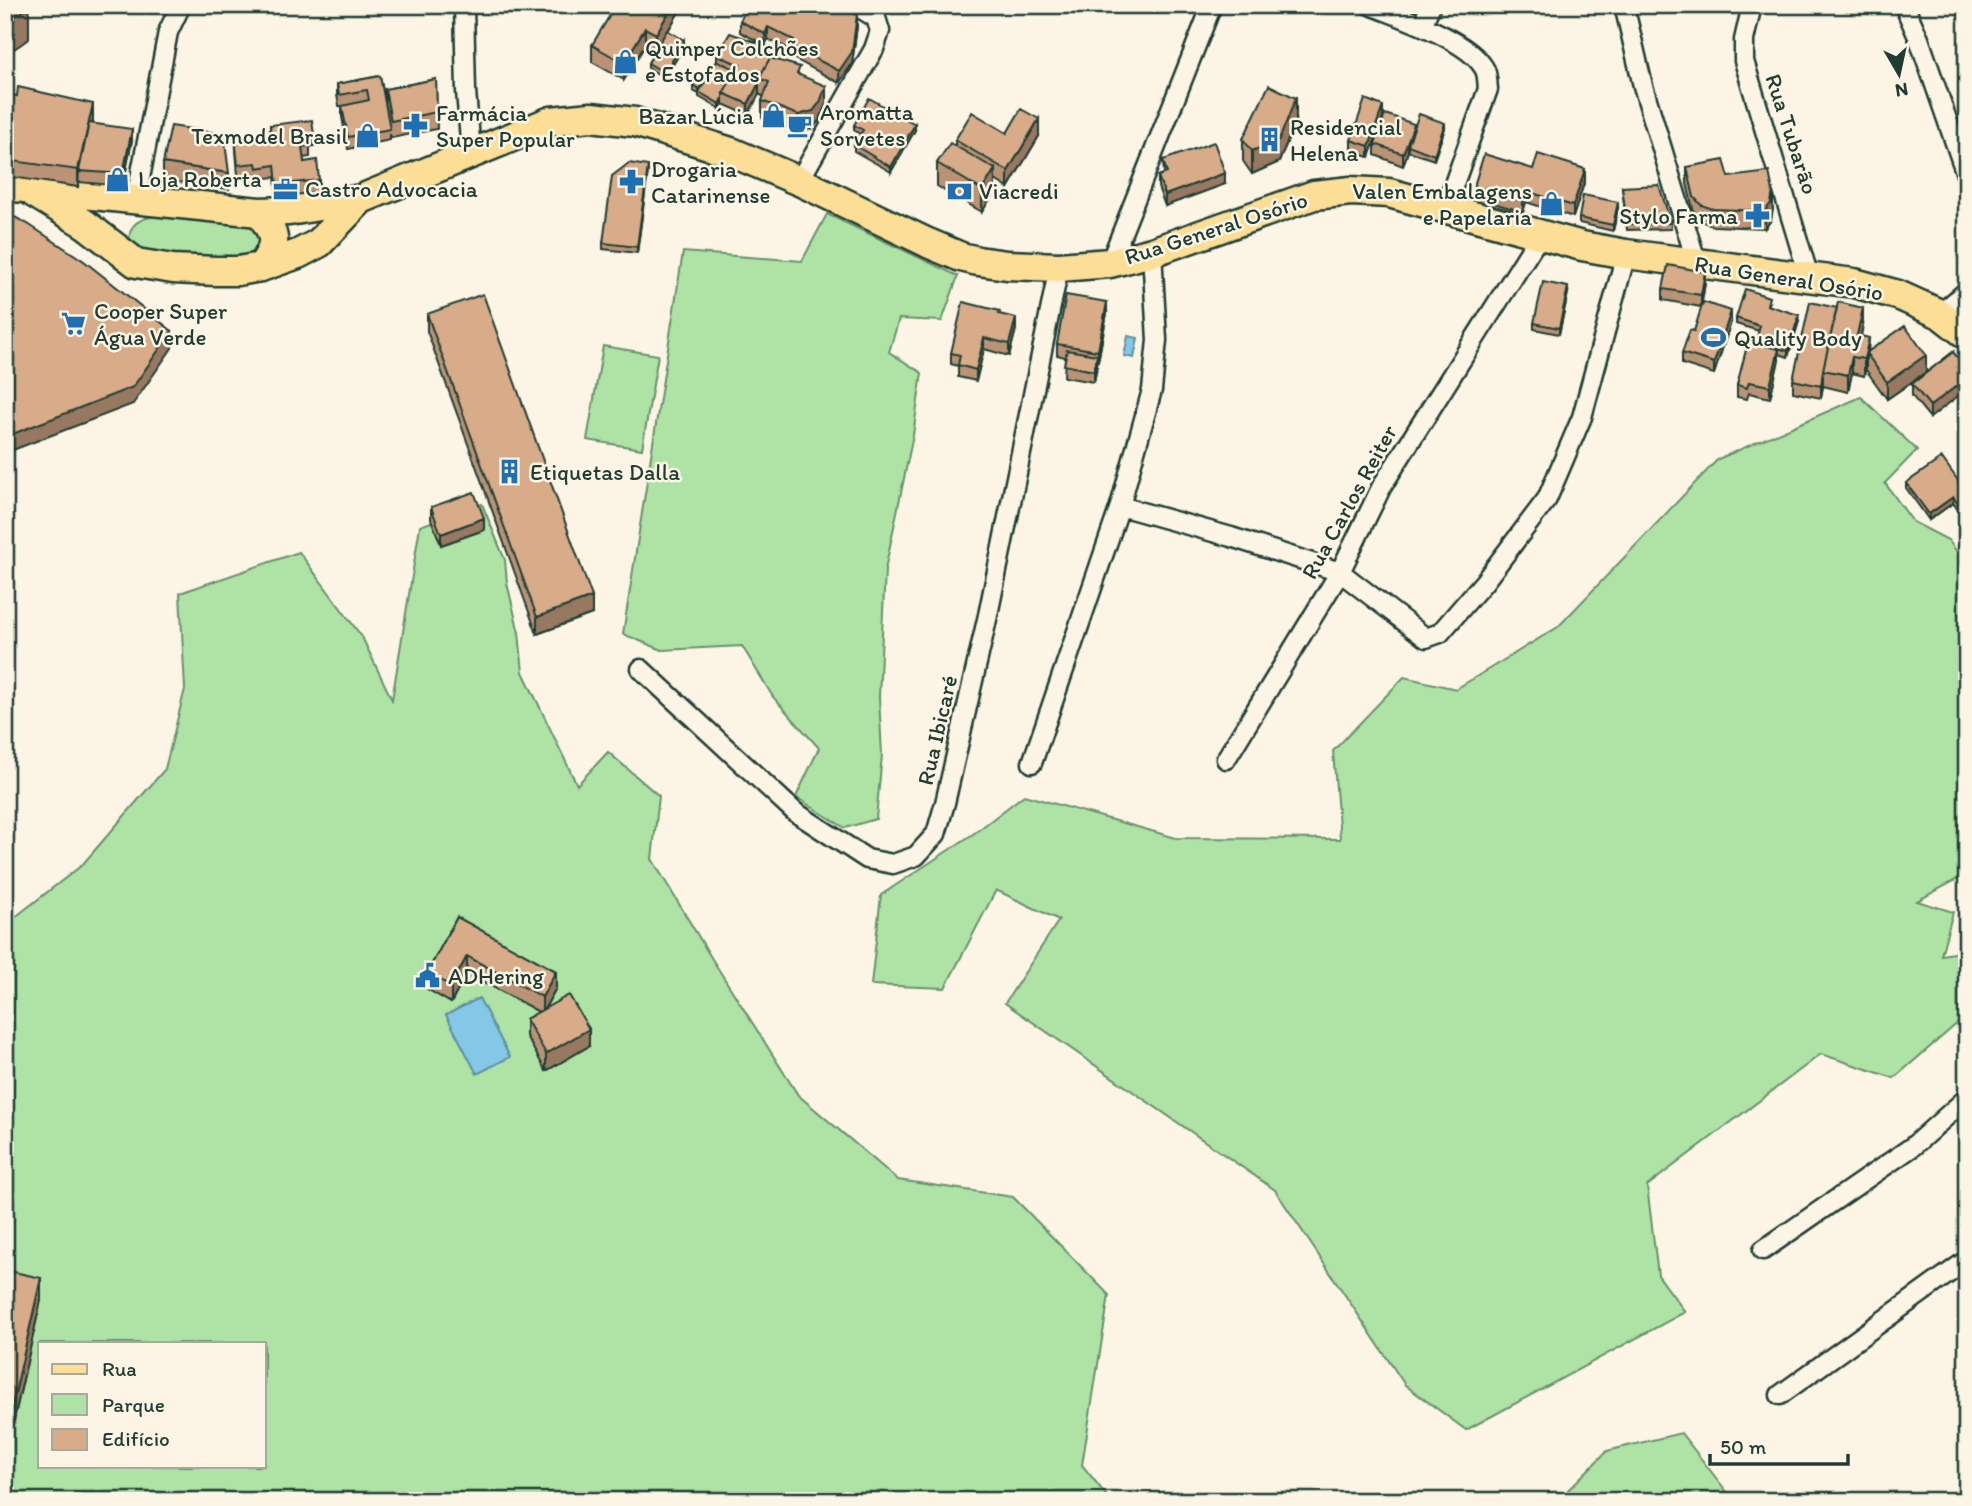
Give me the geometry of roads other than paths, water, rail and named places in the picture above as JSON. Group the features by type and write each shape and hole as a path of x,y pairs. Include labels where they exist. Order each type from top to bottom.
{"main road":[{"name":"Rua General Osório","path":"136,199 259,212 289,211 361,199 551,121 574,117 600,117 635,122 731,152 961,257 1007,265 1059,267 1110,263 1152,253 1314,195 1351,191 1389,194 1582,246 1697,264 1854,283 1898,295 1940,314 1967,335"},
{"path":"17,188 136,199"},
{"path":"17,188 112,243 117,223 136,199"},
{"name":"Rua General Osório","path":"112,243 136,262 173,269 238,271 261,267 298,254 319,243 361,199"},
{"path":"259,212 269,225 274,244 271,254 261,267"}],"street":[{"path":"136,199 168,32 180,5"},
{"path":"464,5 471,153"},
{"path":"799,181 874,50 880,31 876,18 855,5"},
{"path":"1110,263 1212,5"},
{"path":"1370,5 1422,25 1475,55 1486,71 1488,89 1445,209"},
{"path":"1422,25 1431,5"},
{"path":"1624,5 1643,86 1697,264"},
{"name":"Rua Tubarão","path":"1752,5 1744,40 1744,61 1809,276"},
{"path":"1904,5 1919,38 1967,177"},
{"name":"Rua Carlos Reiter","path":"1226,759 1340,572 1382,486 1540,235"},
{"path":"1032,763 1120,506 1152,390 1157,340 1152,253"},
{"path":"1120,506 1231,537 1340,572 1426,638 1440,633 1484,582 1547,499 1582,417 1626,254"},
{"name":"Rua Ibicaré","path":"641,669 795,812 867,859 893,864 916,856 936,834 945,803 988,615 1059,267"},
{"path":"1940,314 1967,291"},
{"path":"1763,1250 1912,1147 1967,1098"},
{"path":"1780,1395 1967,1261"}],"water":[{"path":"1128,336 1138,338 1134,358 1124,356"},
{"path":"479,998 510,1057 477,1074 446,1015"}],"place":[{"name":"Quinper Colchões e Estofados","path":"625,61"},
{"name":"Bazar Lúcia","path":"774,116"},
{"name":"Aromatta Sorvetes","path":"800,125"},
{"name":"Farmácia Super Popular","path":"416,126"},
{"name":"Texmodel Brasil","path":"368,136"},
{"name":"Residencial Helena","path":"1270,140"},
{"name":"Loja Roberta","path":"118,179"},
{"name":"Drogaria Catarinense","path":"631,182"},
{"name":"Castro Advocacia","path":"285,189"},
{"name":"Viacredi","path":"959,191"},
{"name":"Valen Embalagens e Papelaria","path":"1552,204"},
{"name":"Stylo Farma","path":"1758,216"},
{"name":"Cooper Super Água Verde","path":"74,324"},
{"name":"Quality Body","path":"1714,338"},
{"name":"Etiquetas Dalla","path":"510,472"},
{"name":"ADHering","path":"428,976"}]}
